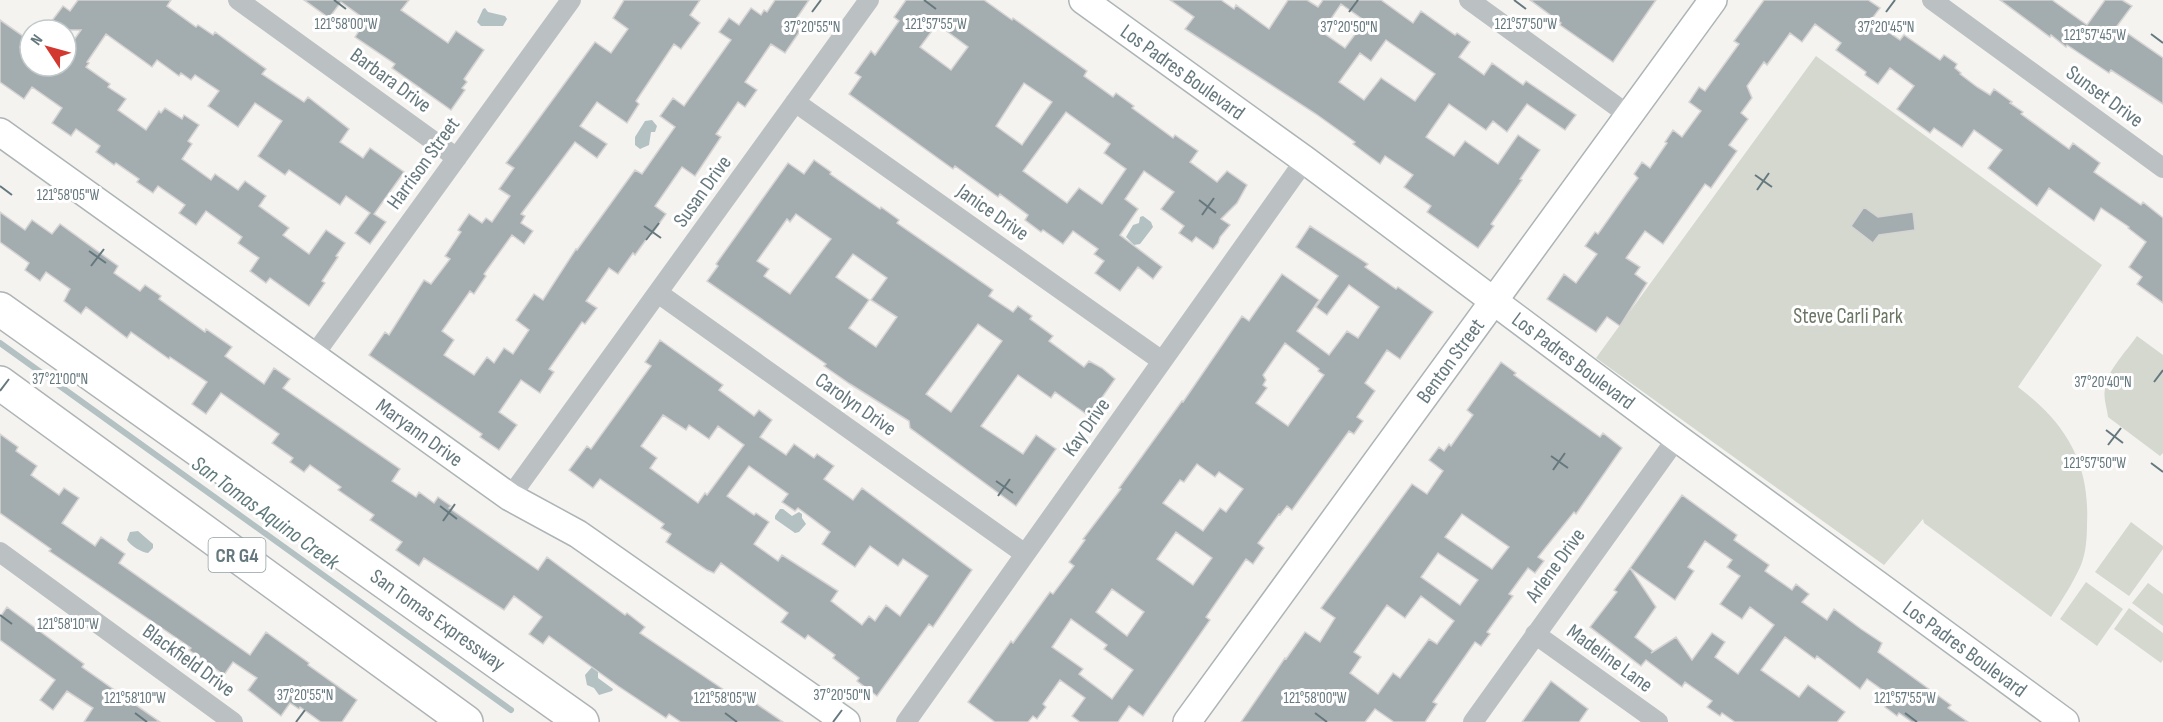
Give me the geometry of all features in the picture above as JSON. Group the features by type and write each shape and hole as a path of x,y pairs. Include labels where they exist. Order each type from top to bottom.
{"highway":[{"name":"San Tomas Expressway","path":"0,309 582,722"},
{"name":"CR G4","path":"0,383 466,722"}],"street":[{"name":"Barbara Drive","path":"238,0 457,158"},
{"name":"Harrison Street","path":"314,355 571,0"},
{"name":"Susan Drive","path":"510,497 869,0"},
{"name":"Los Padres Boulevard","path":"1083,0 1305,160 1494,303 2065,722"},
{"path":"1468,0 1630,116"},
{"name":"Benton Street","path":"1187,722 1713,0"},
{"name":"Sunset Drive","path":"1932,0 2163,168"},
{"name":"Janice Drive","path":"795,102 1162,361"},
{"name":"Maryann Drive","path":"0,132 510,497 578,534 846,722"},
{"name":"Kay Drive","path":"906,722 1305,160"},
{"name":"Carolyn Drive","path":"658,293 1026,554"},
{"name":"Arlene Drive","path":"1473,722 1677,438"},
{"name":"Blackfield Drive","path":"0,552 233,722"},
{"name":"Madeline Lane","path":"1535,634 1658,722"}],"green space":[{"name":"Steve Carli Park","path":"1816,56 2102,265 2018,387 2049,415 2072,446 2079,463 2087,502 2086,540 2081,565 2051,617 1924,523 1923,519 1884,565 1596,358"},
{"path":"2137,336 2163,355 2163,453 2160,456 2108,417 2104,396 2109,375"},
{"path":"2131,522 2163,546 2163,549 2129,596 2095,572"},
{"path":"2086,582 2123,609 2097,646 2060,619"},
{"path":"2148,583 2163,594 2163,626 2132,603"},
{"path":"2129,608 2163,633 2161,663 2114,629"}],"shaded area":[{"path":"485,8 488,12 505,16 507,19 503,26 481,26 477,22"},
{"path":"652,120 657,126 655,132 651,132 649,145 640,149 635,145 635,137 645,121"},
{"path":"1143,216 1151,222 1153,227 1140,244 1134,245 1126,237 1133,225 1139,223 1140,217"},
{"path":"780,509 792,516 799,512 806,524 795,533 775,519"},
{"path":"138,531 153,544 153,548 148,553 136,548 127,540 130,532"},
{"path":"592,667 598,670 598,678 613,689 612,691 599,695 594,688 587,685 585,675"}],"building":[{"path":"78,0 171,0 167,6 196,27 198,25 213,35 215,32 266,69 262,74 304,102 308,97 349,129 340,142 363,158 370,148 404,172 374,214 386,222 370,244 355,233 370,213 346,196 340,205 289,170 285,175 258,156 282,121 255,103 238,127 208,106 219,91 195,75 191,80 181,73 179,76 157,60 152,67 106,34 86,67 110,84 108,87 126,99 118,110 146,130 159,111 161,113 165,108 182,119 184,115 199,125 188,141 192,144 182,159 211,180 215,174 238,190 245,181 266,196 259,206 289,228 283,235 309,254 326,230 345,243 322,281 325,283 309,306 270,278 266,283 250,271 259,258 238,243 242,237 206,211 196,225 179,213 185,205 158,186 153,193 137,182 139,179 96,152 100,146 76,129 71,136 52,123 62,108 32,87 24,99 0,82 0,20 18,33 18,78 78,78 78,34 81,30 78,30 78,18 54,18 63,6 70,11"},
{"path":"304,0 409,0 401,10 448,43 456,31 484,50 464,79 467,82 462,88 465,90 451,110 392,68 395,64 355,37 366,20 341,2 329,18"},
{"path":"624,0 700,0 690,15 700,23 681,49 674,44 636,101 639,104 627,123 597,102 580,126 607,144 597,158 575,142 521,214 525,216 521,223 533,231 524,244 512,235 484,274 486,276 474,294 470,291 442,331 454,340 444,355 474,375 487,357 494,363 504,348 513,354 529,330 516,320 534,294 543,300 576,249 635,170 642,174 675,127 660,116 673,98 684,106 731,40 719,32 729,18 739,25 751,8 761,15 764,10 767,12 775,0 809,0 792,25 800,31 785,53 771,44 745,82 757,90 745,107 738,102 716,134 721,137 695,176 682,167 655,206 666,214 652,234 635,255 633,253 618,274 609,268 586,301 597,308 585,324 582,322 549,369 554,372 540,393 521,380 499,412 517,425 499,450 480,437 482,434 369,355 385,332 389,335 424,280 431,284 450,259 445,256 461,232 458,230 469,214 482,223 486,218 492,222 510,196 499,189 514,168 506,163 595,42 611,53 628,29 613,18"},
{"path":"906,0 984,0 1087,71 1084,76 1113,97 1116,93 1134,106 1132,108 1173,138 1175,135 1198,151 1190,162 1217,182 1227,171 1247,185 1237,203 1221,219 1230,225 1213,249 1196,237 1192,242 1179,233 1184,226 1161,209 1174,192 1144,171 1125,199 1138,209 1120,235 1162,267 1153,279 1138,267 1120,291 1095,273 1104,261 1094,254 1098,249 1073,231 1063,244 1043,230 1041,232 1025,220 1028,215 1000,194 998,197 955,166 953,169 849,94 861,77 855,73 871,51 875,55 899,21 894,17","holes":["937,24 968,47 951,70 920,47","1024,83 1052,102 1022,145 996,126","1066,112 1110,144 1104,153 1126,169 1102,204 1079,188 1067,203 1023,171"]},
{"path":"1170,0 1221,0 1234,9 1236,5 1269,29 1288,0 1307,0 1318,7 1323,0 1381,0 1413,23 1421,11 1455,35 1457,33 1470,42 1459,57 1484,75 1492,63 1523,85 1526,81 1576,115 1565,130 1527,104 1507,132 1493,121 1486,130 1449,104 1426,137 1454,156 1465,141 1498,164 1518,135 1540,150 1491,224 1494,226 1478,248 1427,212 1431,206 1404,187 1413,175 1385,156 1380,164 1353,144 1355,142 1316,114 1185,29 1194,17","holes":["1341,4 1365,21 1345,48 1322,32","1386,40 1435,74 1415,101 1381,78 1364,100 1339,82 1360,53 1371,61"]},
{"path":"1530,0 1656,0 1613,62 1560,25 1561,23"},
{"path":"1764,0 1868,0 1880,8 1871,20 1900,40 1904,35 1940,60 1944,55 1957,64 1955,68 1960,74 1977,87 1990,95 1994,89 2023,112 2021,114 2069,149 2073,143 2100,163 2094,172 2141,205 2143,202 2163,218 2163,303 2137,284 2142,277 2129,267 2146,242 2129,227 2101,208 2094,221 2049,188 2037,206 1988,168 2002,150 1974,130 1962,147 1934,128 1930,133 1897,109 1914,86 1890,68 1878,84 1836,50 1841,43 1815,24 1802,42 1790,33 1767,65 1764,62 1747,86 1752,98 1741,113 1748,119 1729,145 1737,151 1711,188 1705,184 1663,244 1645,231 1626,258 1640,267 1635,274 1647,283 1620,326 1607,317 1596,332 1547,299 1564,274 1576,283 1597,254 1585,246 1595,232 1598,234 1638,178 1634,174 1642,162 1650,168 1673,130 1682,137 1701,111 1689,102 1699,87 1705,91 1739,44 1734,41"},
{"path":"2000,0 2052,0 2087,25 2105,0 2122,0 2132,6 2117,26 2163,58 2163,104 2111,70 2109,73 2067,45 2066,47 2051,35 2050,37"},
{"path":"814,160 831,172 830,174 899,220 897,223 993,290 989,296 1013,312 1018,306 1032,316 1030,319 1053,336 1049,341 1084,367 1089,361 1115,379 1089,416 1055,392 1051,398 1018,375 981,426 1023,454 1036,435 1056,449 1016,506 910,428 909,421 824,366 826,364 707,281 718,266 716,264 788,163 804,174","holes":["796,214 831,239 790,294 764,276 769,269 757,261 787,219 790,222","853,254 887,278 871,300 897,317 876,347 849,328 869,300 836,277","978,324 1002,341 951,412 926,394"]},
{"path":"1864,207 1878,217 1913,212 1915,230 1879,235 1873,243 1851,226"},
{"path":"0,212 25,230 32,220 52,234 60,224 118,266 114,273 140,291 145,285 161,296 159,299 205,332 206,329 232,347 225,356 264,384 274,368 290,379 283,388 400,469 392,481 416,497 419,492 434,503 438,497 451,506 449,508 538,570 547,557 625,615 627,613 645,627 640,633 742,702 745,696 783,722 681,722 669,714 666,718 549,636 543,644 529,634 542,617 514,596 504,610 424,558 419,566 396,550 402,542 370,520 374,515 338,490 341,487 310,465 304,472 290,462 293,458 272,443 279,434 221,393 206,414 192,404 207,382 131,332 127,338 86,307 81,314 64,301 70,289 46,272 40,281 25,270 29,263 0,242"},
{"path":"1310,226 1368,264 1365,267 1396,289 1398,287 1433,312 1400,359 1387,350 1365,383 1375,391 1357,417 1363,421 1354,434 1349,431 1292,510 1287,506 1279,514 1258,543 1264,548 1253,564 1246,559 1206,617 1210,620 1143,716 1129,706 1118,722 1080,722 1072,716 1085,698 1060,680 1043,704 1046,707 1037,719 1033,716 1028,722 995,722 968,702 1011,641 1013,643 1050,592 1053,594 1074,566 1069,562 1085,540 1083,539 1121,489 1119,488 1183,402 1242,316 1249,321 1282,274 1319,300 1297,331 1329,355 1347,331 1358,338 1379,307 1349,285 1327,315 1316,307 1338,276 1296,247","holes":["1285,343 1324,375 1288,426 1256,403 1267,388 1263,385 1266,380 1263,375","1197,464 1215,477 1219,472 1243,489 1226,512 1220,508 1203,531 1163,503 1180,480 1184,482","1176,532 1212,558 1193,585 1157,559","1112,589 1144,612 1127,636 1096,612","1071,619 1107,645 1104,649 1133,670 1112,699 1079,674 1083,669 1052,647"]},
{"path":"660,340 723,385 719,390 754,416 759,410 772,420 760,437 786,455 794,444 814,458 817,454 834,466 824,479 853,500 862,488 972,570 933,627 929,624 877,696 857,681 859,678 833,658 835,655 808,635 805,639 781,622 788,613 721,563 714,573 707,570 666,542 671,534 661,528 664,524 600,479 593,488 569,470 587,446 591,449 651,366 645,362","holes":["663,415 686,430 689,425 709,439 718,426 744,445 707,495 705,493 698,503 650,468 657,458 641,446","749,466 788,494 782,502 795,511 798,508 830,532 822,544 855,567 870,546 898,566 903,559 928,576 900,616 886,605 875,621 869,616 862,625 831,601 838,591 782,555 778,561 754,544 769,522 756,513 754,515 727,496"]},
{"path":"1501,362 1516,373 1514,375 1600,437 1603,433 1622,448 1576,514 1574,512 1538,557 1544,561 1535,573 1528,568 1509,594 1513,596 1487,632 1490,634 1481,646 1475,642 1433,702 1437,704 1425,722 1394,722 1375,709 1365,722 1241,722 1305,632 1320,642 1335,618 1321,608 1412,484 1427,494 1443,471 1429,460 1439,447 1444,451 1449,444 1451,446 1473,415 1467,410","holes":["1462,514 1509,547 1492,569 1445,537","1438,553 1478,580 1460,605 1421,577","1421,596 1454,621 1437,644 1429,639 1400,678 1393,673 1378,694 1350,673 1361,657 1354,652 1387,605 1405,618"]},
{"path":"0,434 18,447 16,451 37,466 31,475 59,495 64,488 79,498 62,523 95,546 101,537 125,554 119,563 250,655 266,632 357,700 342,722 321,722 300,707 299,709 290,703 281,716 248,690 257,678 233,662 224,675 189,650 191,648 49,551 51,549 0,513"},
{"path":"1682,495 1737,535 1734,540 1769,565 1765,571 1792,590 1796,584 1809,594 1802,602 1827,620 1834,609 1882,643 1878,652 1951,705 1948,708 1968,722 1912,722 1899,713 1897,716 1885,707 1891,696 1867,679 1860,689 1817,656 1815,659 1785,637 1761,670 1799,697 1808,685 1845,712 1837,722 1735,722 1707,707 1712,701 1685,682 1682,687 1646,660 1641,666 1590,627 1617,592 1614,590","holes":["1705,541 1732,560 1727,567 1740,576 1720,604 1742,619 1750,607 1774,625 1738,674 1715,657 1725,642 1712,633 1692,660 1676,637 1651,653 1653,651 1635,637 1656,607 1630,568 1675,600 1694,571 1688,567"]},
{"path":"7,607 84,664 82,667 160,722 84,722 93,708 67,691 53,710 40,700 55,680 0,640 0,617"},
{"path":"1551,681 1588,709 1579,722 1522,722"}],"waterway":[{"name":"San Tomas Aquino Creek","path":"0,343 511,710"}]}
